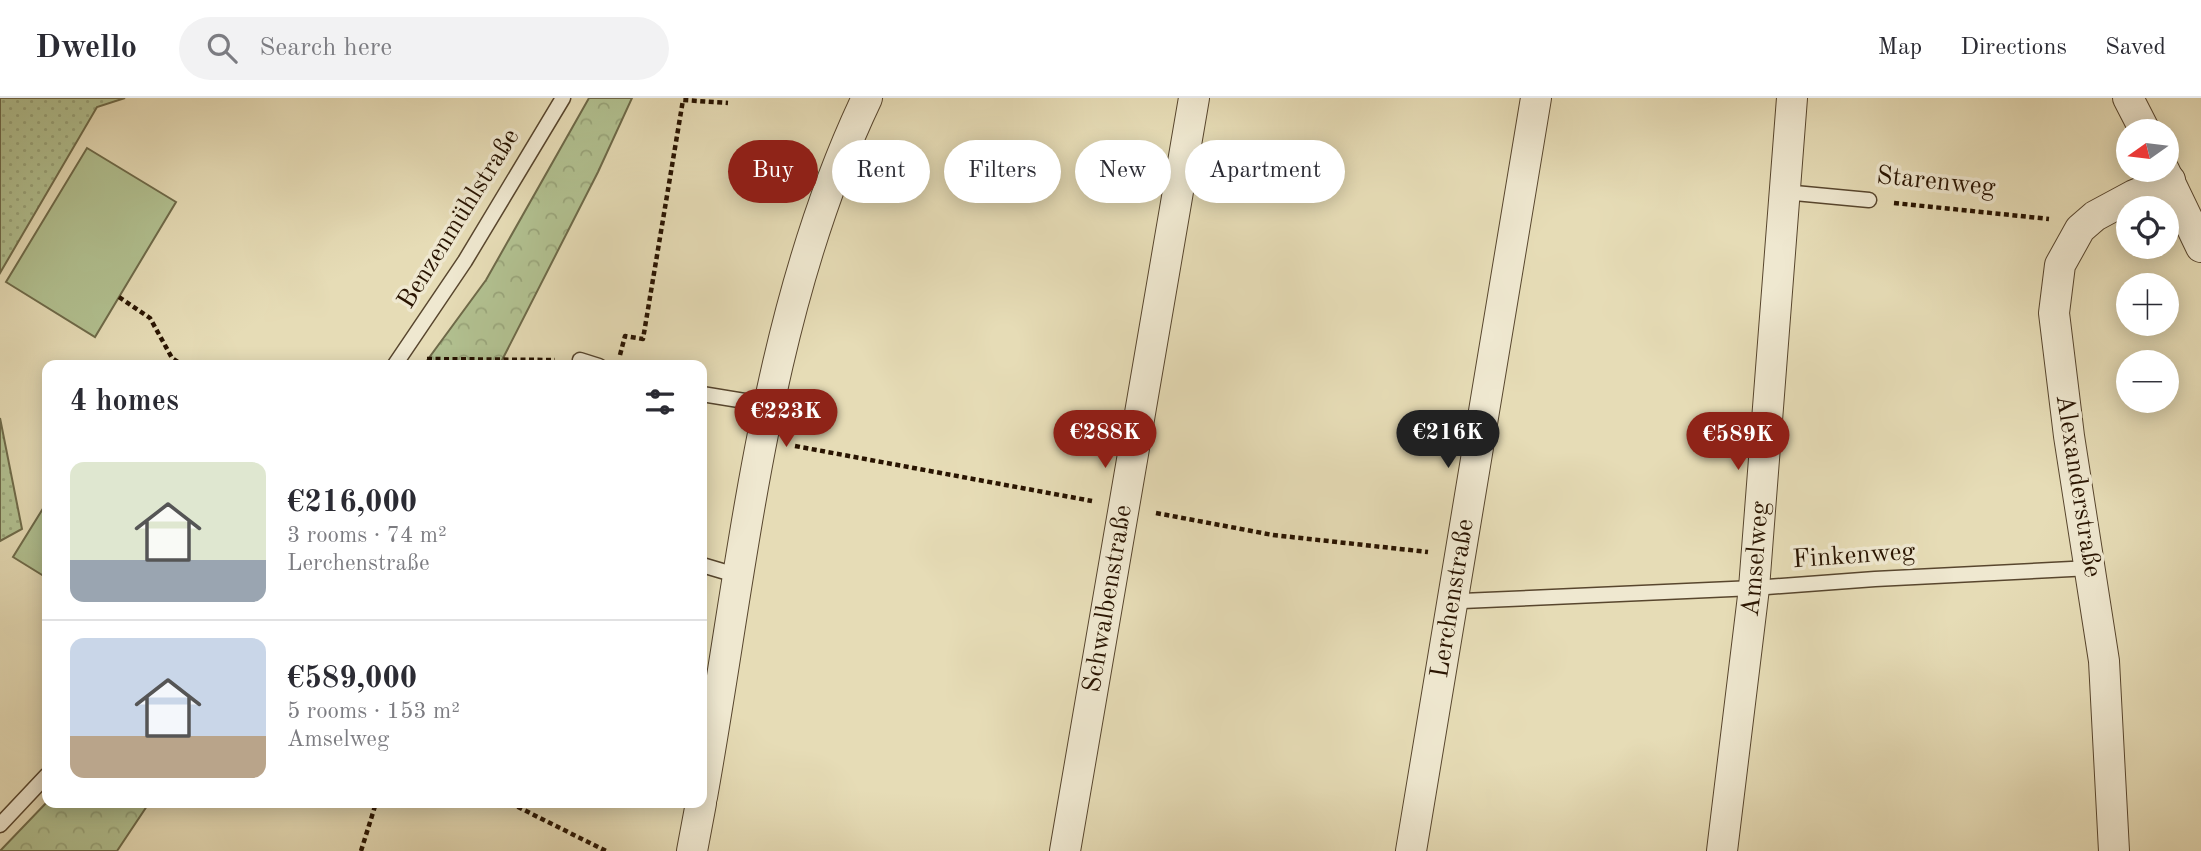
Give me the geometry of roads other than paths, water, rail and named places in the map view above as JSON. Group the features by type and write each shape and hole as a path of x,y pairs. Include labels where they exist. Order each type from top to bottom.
{"street":[{"path":"707,767 769,405 785,337 814,232 848,138 867,98"},
{"name":"Schwalbenstraße","path":"1065,851 1194,98"},
{"name":"Lerchenstraße","path":"1411,851 1536,98"},
{"name":"Amselweg","path":"1722,851 1754,588 1792,98"},
{"path":"2128,98 2139,119"},
{"name":"Alexanderstraße","path":"2114,851 2104,661 2069,436 2054,313 2060,265 2080,229 2095,216 2155,182"},
{"path":"2170,182 2201,247"},
{"path":"692,851 700,808"}],"lane":[{"name":"Benzenmühlstraße","path":"397,360 465,261 563,98"},
{"name":"Starenweg","path":"1784,192 1869,200"},
{"path":"707,395 769,405"},
{"path":"707,566 739,576"},
{"name":"Finkenweg","path":"1453,600 1754,588 2091,568"},
{"path":"0,825 42,780"}]}
